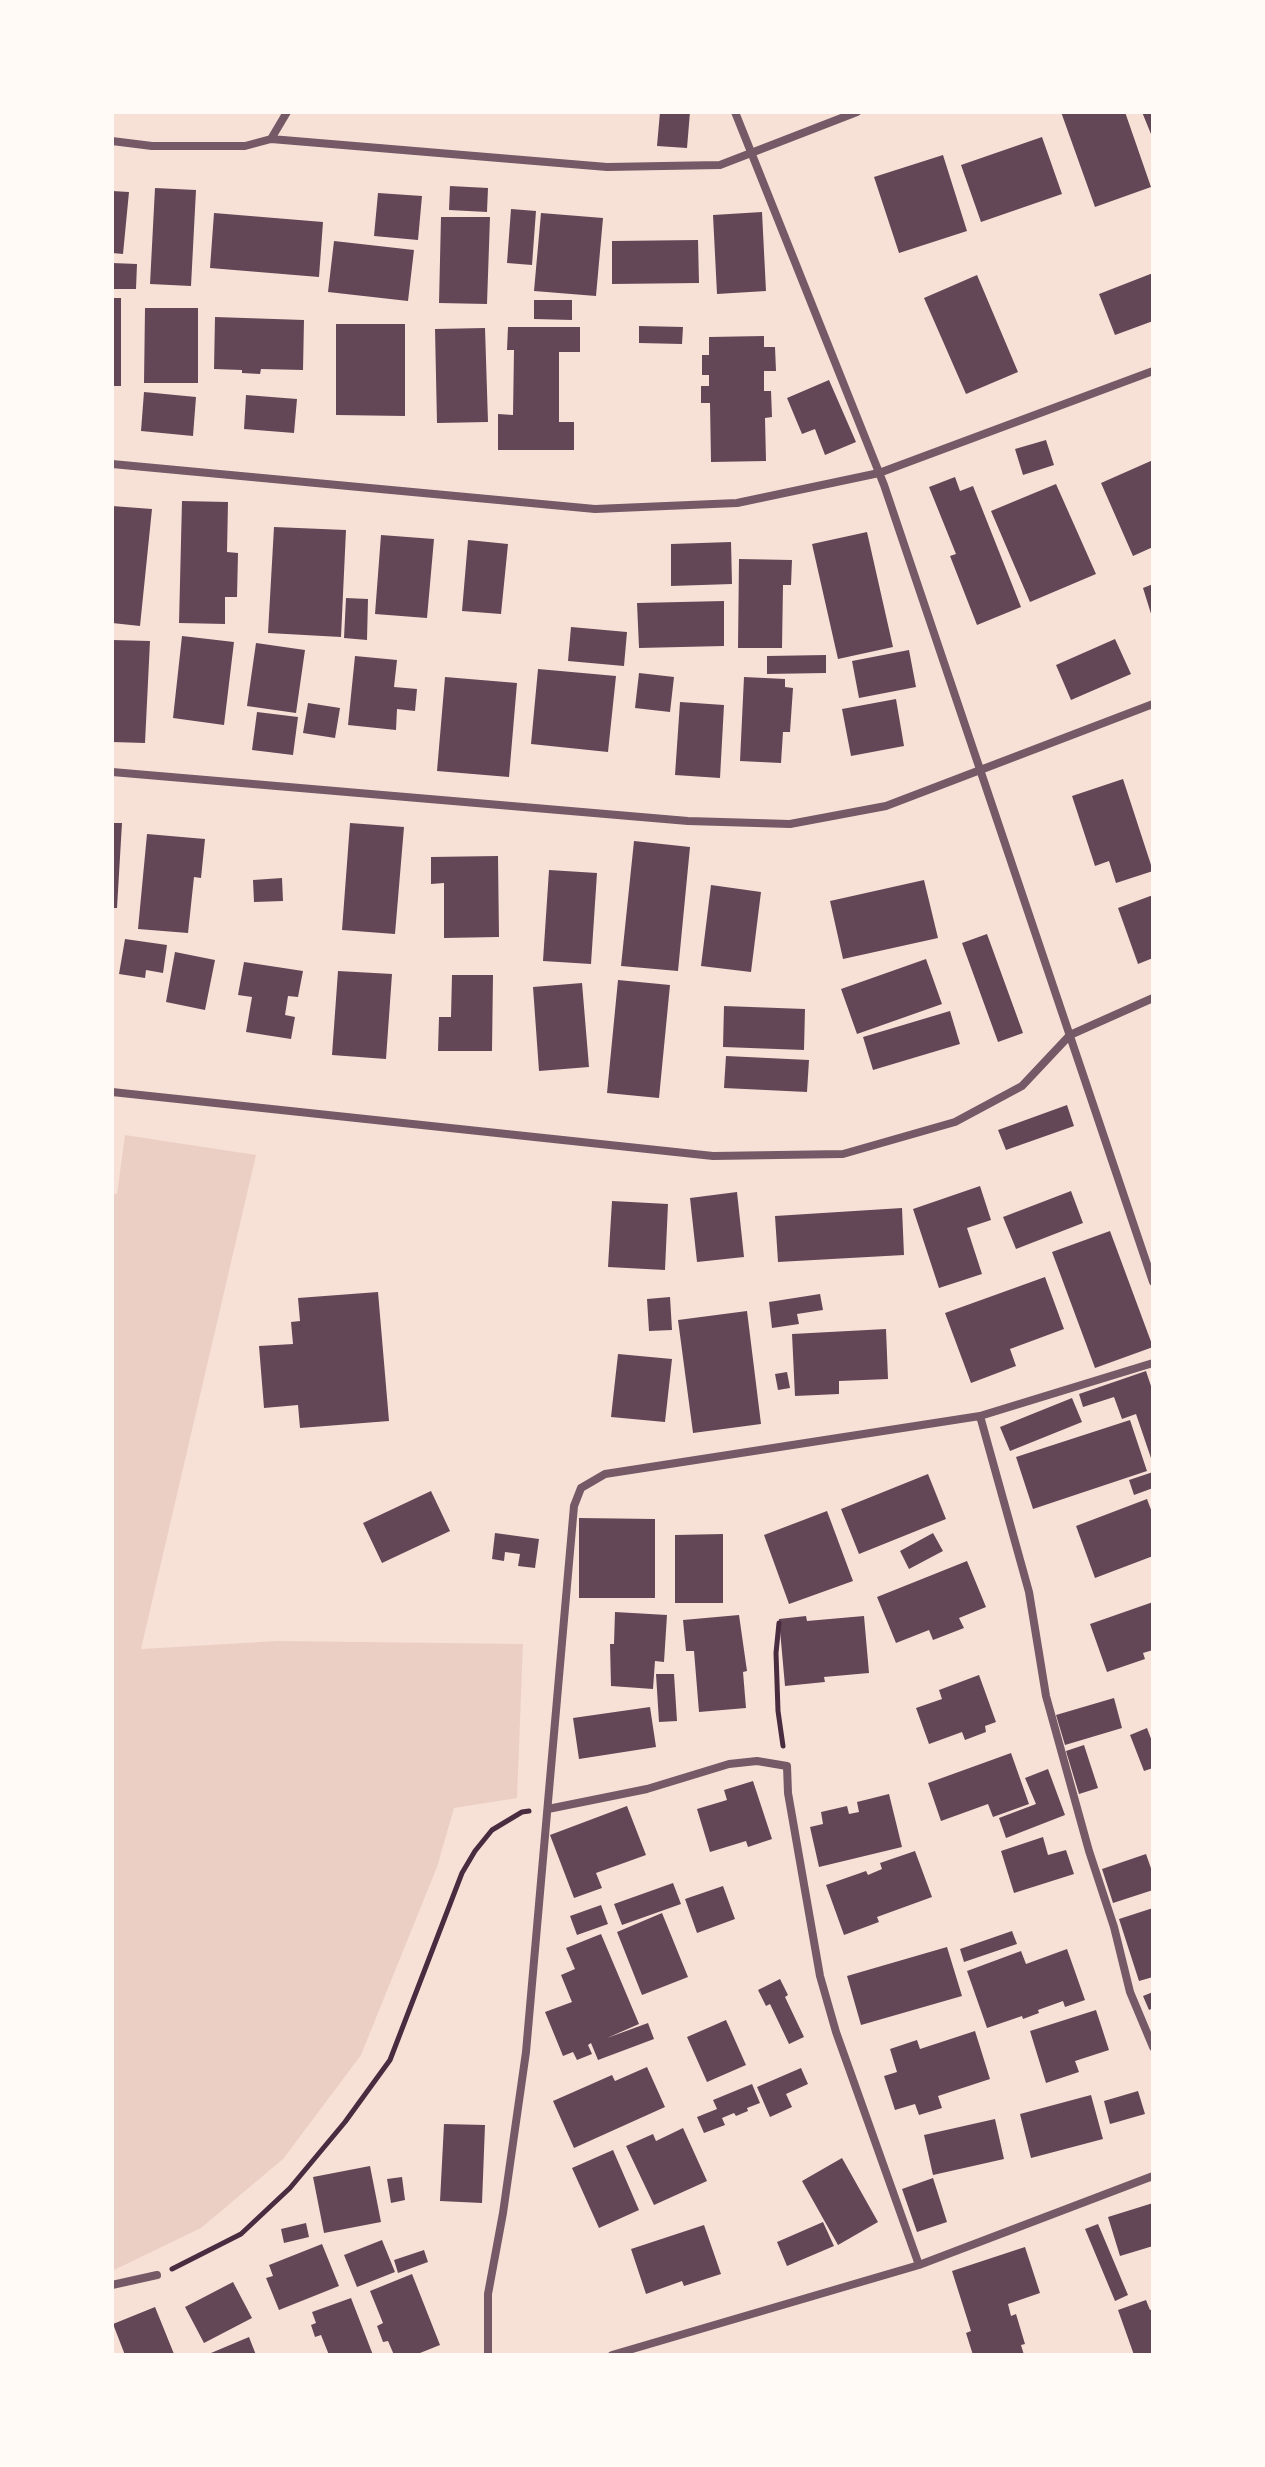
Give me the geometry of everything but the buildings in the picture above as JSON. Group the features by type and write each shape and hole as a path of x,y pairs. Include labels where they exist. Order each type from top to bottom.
{"street":[{"path":"271,139 287,112"},
{"path":"735,112 879,473 1153,1282"},
{"path":"112,141 152,146 245,146 271,139 607,167 720,165 857,112"},
{"path":"112,464 595,509 737,503 879,473 1153,371"},
{"path":"112,772 688,821 790,824 886,806 1153,704"},
{"path":"112,1092 713,1156 843,1154 955,1122 1022,1086 1070,1035 1153,998"},
{"path":"488,2355 488,2294 526,2052 574,1506 581,1488 605,1474 980,1416 1153,1363"},
{"path":"980,1416 1029,1592 1050,1710 1130,1992 1153,2047"},
{"path":"548,1809 647,1789 729,1764 757,1761 787,1766 788,1793 820,1976 836,2032 919,2265"},
{"path":"612,2355 919,2265 1153,2176"},
{"path":"112,2285 157,2275"}],"path":[{"path":"779,1623 776,1653 778,1711 787,1766"},
{"path":"157,2275 241,2234 290,2188 327,2144 390,2060 462,1873 475,1851 492,1830 522,1812 548,1809"}],"shaded area":[{"path":"125,1135 256,1155 141,1649 278,1641 523,1644 517,1798 454,1808 437,1867 361,2055 283,2159 201,2228 112,2271 112,1194 117,1194"}]}
